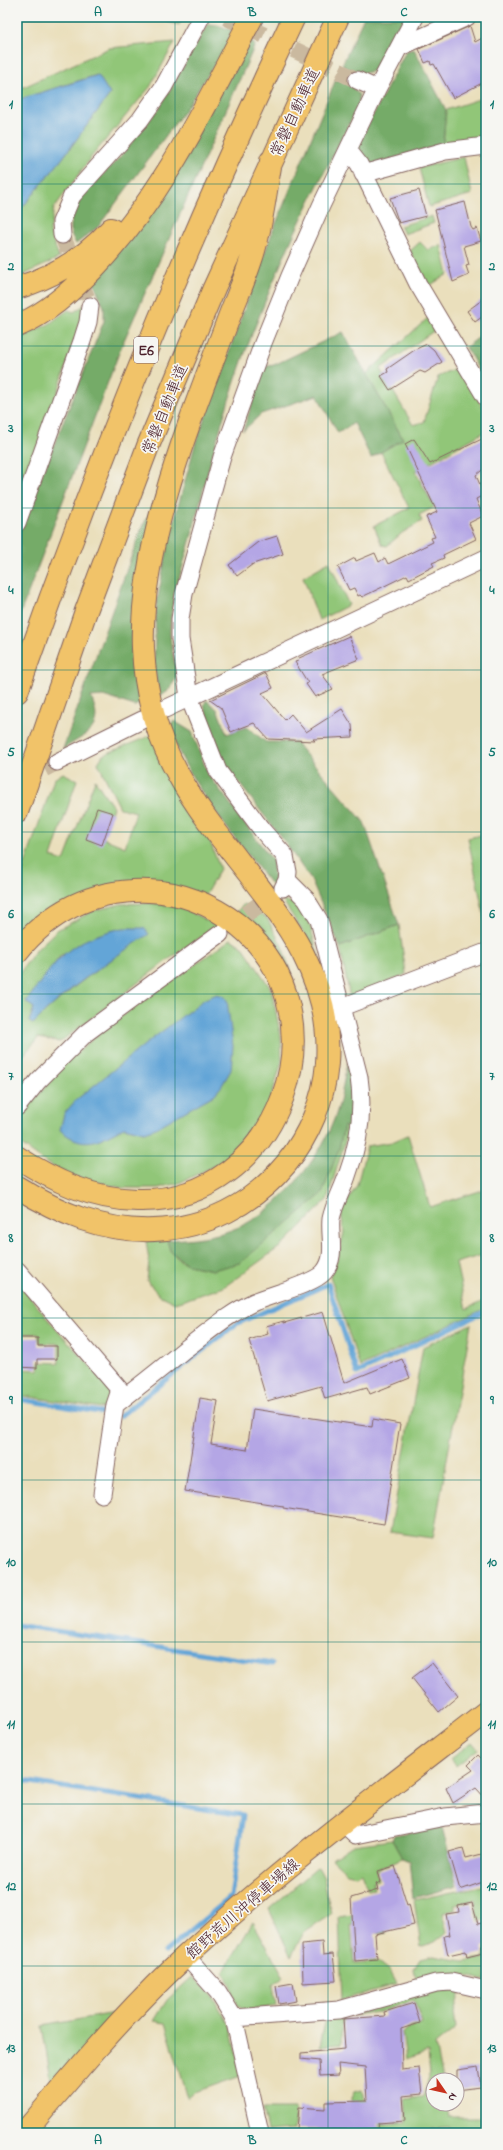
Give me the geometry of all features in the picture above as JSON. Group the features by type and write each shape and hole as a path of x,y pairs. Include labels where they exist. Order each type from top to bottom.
{"main road":[{"path":"17,326 60,300 106,255 158,188 189,139 210,101 252,17"},
{"name":"E6","path":"17,692 46,609 111,435 170,290 249,111 294,17"},
{"name":"常磐自動車道","path":"17,812 86,611 148,446 214,288 338,17"},
{"path":"17,288 48,277 61,270 85,254 102,239 147,188 210,101"},
{"path":"17,1187 60,1211 102,1225 146,1230 169,1230 191,1226 214,1218 237,1207 258,1193 275,1178 303,1140 313,1120 326,1076 326,1031 317,985 308,962 280,915 213,827 178,775 155,723 148,696 143,654 143,618 146,592 152,553 163,510 192,414 256,245 271,161"},
{"path":"17,952 47,920 68,907 88,899 110,893 131,890 174,894 194,899 228,918 246,931 260,947 283,987 290,1010 293,1033 292,1061 288,1086 280,1108 255,1146 224,1173 205,1184 184,1193 160,1199 139,1200 96,1195 54,1179 17,1157"},
{"name":"館野荒川沖停車場線","path":"24,2133 138,2003 186,1956 250,1898 343,1823 486,1712"}],"street":[{"path":"62,235 62,222 72,196 140,120 177,63 201,17"},
{"path":"115,1405 224,1319 254,1302 311,1281 324,1272 333,1247 330,1230 331,1219 357,1144 362,1110 359,1077 319,920 306,899 285,884 288,872 285,856 262,830 218,770 189,697 180,639 180,619 184,594 222,457 290,276 377,89 416,17"},
{"path":"400,47 467,17"},
{"path":"357,80 377,89"},
{"path":"363,174 446,151 486,146"},
{"path":"348,150 359,164 418,284 486,398"},
{"path":"17,523 82,342 88,322 90,306"},
{"path":"165,709 486,558"},
{"path":"57,762 142,720"},
{"path":"17,1107 38,1080 86,1033 220,934"},
{"path":"342,1008 486,952"},
{"path":"17,1270 120,1390 115,1405 102,1494"},
{"path":"343,1823 356,1834 445,1817 486,1813"},
{"path":"186,1956 218,1992 234,2018 260,2133"},
{"path":"234,2018 338,2010 436,1983 451,1982 486,1990"}],"green space":[{"path":"150,17 183,17 179,25"},
{"path":"364,17 407,17 383,62 373,71 358,74 342,65"},
{"path":"208,24 217,25 232,30 226,47 185,110 98,227 76,244 71,234 71,216 79,199 120,157 160,107"},
{"path":"251,40 255,45 122,345 17,622 17,537 104,321 104,307 93,281"},
{"path":"175,42 150,87 92,156 54,208 50,232 59,258 17,278 17,214 62,159 110,94 97,75 17,100 17,90 109,48"},
{"path":"414,49 446,110 443,144 367,166 354,152 406,51"},
{"path":"336,79 351,86 359,95 359,106 320,180 284,256 252,333 233,386 209,467 173,603 170,637 178,676 167,692 159,696 154,667 156,607 169,539 195,445 272,233"},
{"path":"479,99 485,138 443,144 446,110"},
{"path":"464,157 472,194 429,207 419,168"},
{"path":"432,216 434,223 404,234 400,226"},
{"path":"420,242 428,250 441,245 448,274 429,286 410,251"},
{"path":"84,305 86,306 35,461 17,496 17,339 49,324 68,310 74,312"},
{"path":"429,317 435,330 380,369 413,425 424,422 438,377 459,368 486,412 486,431 415,471 432,503 443,498 444,502 419,515 422,521 402,533 387,546 382,545 374,526 409,508 381,452 403,439 366,374"},
{"path":"343,332 403,439 371,458 354,423 338,433 317,395 261,414 243,431 264,367 274,365"},
{"path":"486,332 486,383 466,347"},
{"path":"162,487 140,703 135,706 103,696 91,697 95,708 95,724 86,734 63,749 140,532"},
{"path":"329,562 349,605 319,620 303,577"},
{"path":"206,700 217,709 227,734 247,727 266,742 295,742 364,822 399,925 340,947 311,880 284,841 225,765 204,706"},
{"path":"174,721 192,732 208,774 273,861 274,888 215,811 188,770 168,726"},
{"path":"152,735 207,833 220,869 203,899 126,886 17,941 17,888 54,779 63,773 77,780 51,857 64,861 95,780 113,807 103,838 125,847 136,812 120,808 98,763 103,755"},
{"path":"486,834 486,926 468,838"},
{"path":"283,901 299,904 308,916 321,968 306,937"},
{"path":"154,903 183,908 217,926 165,962 60,1042 38,1038 17,1063 17,977 35,951 57,930 93,911 121,904","holes":["148,934 74,988 33,1024 29,1021 34,1008 26,1002 61,955"]},
{"path":"244,904 267,918 281,944 292,974 287,977 237,911"},
{"path":"399,925 406,974 350,998 340,947"},
{"path":"231,939 244,948 271,989 281,1037 282,1061 267,1112 237,1152 212,1167 179,1183 158,1188 122,1188 72,1176 48,1164 17,1142 17,1125 24,1112 67,1062 104,1029","holes":["226,1079 214,1095 144,1132 124,1127"]},
{"path":"347,1063 352,1096 352,1111 349,1128 344,1126 339,1149 322,1194 240,1263 213,1270 188,1265 170,1251 167,1240 213,1235 239,1227 254,1219 282,1197 307,1168 326,1137 336,1115 340,1101"},
{"path":"344,1126 349,1128 327,1200 284,1244 224,1287 175,1303 159,1295 147,1281 149,1261 146,1241 167,1240 170,1248 179,1259 191,1265 213,1270 339,1149"},
{"path":"408,1135 430,1207 486,1189 486,1254 456,1263 466,1309 486,1300 486,1308 360,1367 330,1276 338,1258 344,1232 341,1212 357,1185 367,1146 392,1142"},
{"path":"17,1281 45,1316 113,1392 109,1409 17,1395 17,1369 39,1370 39,1362 59,1363 59,1344 40,1343 38,1334 17,1334"},
{"path":"471,1324 433,1538 390,1532 423,1347"},
{"path":"472,1742 478,1749 456,1766 451,1759"},
{"path":"442,1827 457,1886 413,1898 409,1861 402,1858 392,1840 394,1835"},
{"path":"392,1840 402,1858 376,1870 378,1880 373,1881 374,1889 368,1890 361,1872 356,1875 347,1873 332,1859 353,1845"},
{"path":"318,1867 324,1878 331,1914 304,1932 291,1957 269,1909"},
{"path":"486,1885 486,1920 479,1921 475,1900 455,1904 455,1910 442,1913 447,1932 435,1942 421,1947 414,1900"},
{"path":"381,1910 387,1933 378,1934 377,1924 351,1925 354,1963 378,1961 390,1971 397,1984 342,2000 339,1917"},
{"path":"253,1922 284,1977 273,1984 276,2006 246,2011 238,2006 224,1971"},
{"path":"486,1949 486,1981 459,1975 434,1975 416,1978 414,1969 420,1959 433,1956 463,1961 483,1958"},
{"path":"192,1977 210,1992 230,2026 241,2076 195,2092 188,2098 165,2023 154,2021 167,2000"},
{"path":"461,1989 454,2012 456,2028 435,2045 440,2072 430,2072 428,2052 406,2060 402,2032 422,2023 414,2000 380,2012 353,2015 425,1992"},
{"path":"115,2013 52,2086 42,2026"},
{"path":"342,2018 341,2044 320,2046 325,2022 331,2019"},
{"path":"363,2090 365,2100 370,2100 352,2112 352,2098 355,2092"},
{"path":"425,2091 425,2112 448,2112 449,2117 486,2117 486,2133 452,2133 451,2128 432,2129 431,2133 358,2133 381,2130 380,2119 384,2119 384,2124 407,2122 405,2099 423,2097"},
{"path":"262,2109 295,2109 294,2129 267,2131"}],"water":[{"path":"98,75 110,94 62,159 17,214 17,100"},
{"path":"123,928 144,928 149,934 103,965 74,987 33,1024 29,1022 34,1008 26,1002 46,974 65,953 76,945 89,939"},
{"path":"217,994 224,996 227,1000 233,1046 231,1070 221,1087 214,1095 156,1128 144,1132 124,1127 107,1136 85,1142 77,1140 60,1130 64,1114 76,1100 148,1042 205,999"}],"building":[{"path":"470,26 475,42 486,36 486,81 453,98 434,64 431,65 430,61 425,63 419,49"},
{"path":"419,190 426,216 399,223 390,198"},
{"path":"465,202 471,227 473,230 477,228 481,241 464,246 469,265 466,266 469,275 453,282 435,210"},
{"path":"486,297 486,314 475,322 467,311"},
{"path":"427,344 434,350 442,362 425,373 420,371 390,390 381,376 388,372 387,369 416,349"},
{"path":"486,437 486,467 476,475 484,495 476,499 483,516 469,523 476,539 443,555 444,558 432,563 434,566 409,579 407,575 362,597 360,595 358,596 354,588 349,590 338,567 355,558 356,561 375,553 379,562 385,558 388,564 433,542 431,538 435,537 426,517 437,512 405,444 414,439 430,464"},
{"path":"277,536 283,554 253,564 237,576 229,565 258,542"},
{"path":"349,636 359,659 322,674 333,689 315,697 306,684 308,683 295,662 298,661 297,659"},
{"path":"266,673 273,688 262,693 285,720 291,714 306,732 342,709 352,725 353,737 313,739 315,741 268,739 254,723 231,732 221,708 210,700"},
{"path":"97,808 113,813 102,845 86,839"},
{"path":"323,1312 344,1383 402,1359 410,1378 370,1394 367,1387 325,1399 321,1386 267,1401 249,1340 268,1334 266,1326 284,1321 284,1323"},
{"path":"17,1338 38,1338 38,1346 57,1346 57,1359 37,1359 37,1368 17,1367"},
{"path":"200,1398 218,1401 211,1444 247,1450 253,1409 372,1427 373,1419 400,1424 384,1524 283,1508 283,1506 185,1491"},
{"path":"432,1663 458,1696 439,1712 412,1678"},
{"path":"478,1755 486,1762 486,1799 476,1788 453,1803 446,1788 473,1770 468,1765"},
{"path":"463,1848 466,1858 486,1853 486,1881 460,1890 449,1852"},
{"path":"395,1866 407,1905 409,1904 414,1925 375,1934 377,1959 355,1961 351,1898 378,1890 376,1884 381,1882 378,1871"},
{"path":"472,1903 478,1924 486,1922 486,1945 482,1946 483,1953 467,1957 466,1951 448,1955 444,1936 450,1935 446,1914 459,1912 458,1906"},
{"path":"322,1942 323,1955 333,1954 336,1981 303,1983 302,1944"},
{"path":"293,1983 296,2001 279,2004 276,1986"},
{"path":"414,2003 420,2023 401,2029 402,2070 419,2068 422,2094 403,2096 405,2121 378,2123 379,2128 358,2130 297,2129 299,2107 325,2109 325,2102 367,2101 365,2067 338,2064 339,2075 320,2076 319,2061 301,2059 301,2053 345,2049 343,2019 385,2016 384,2012"},
{"path":"478,2067 481,2087 465,2089 465,2072 457,2072 457,2070"}],"waterway":[{"path":"120,1416 236,1324 328,1284 357,1373 486,1311"},
{"path":"17,1399 106,1413"},
{"path":"17,1625 272,1664"},
{"path":"17,1780 243,1815 231,1897 165,1952"}],"tunnel":[{"path":"226,17 357,80"},
{"path":"62,235 90,306"},
{"path":"22,780 57,762"},
{"path":"226,929 278,891"}]}
